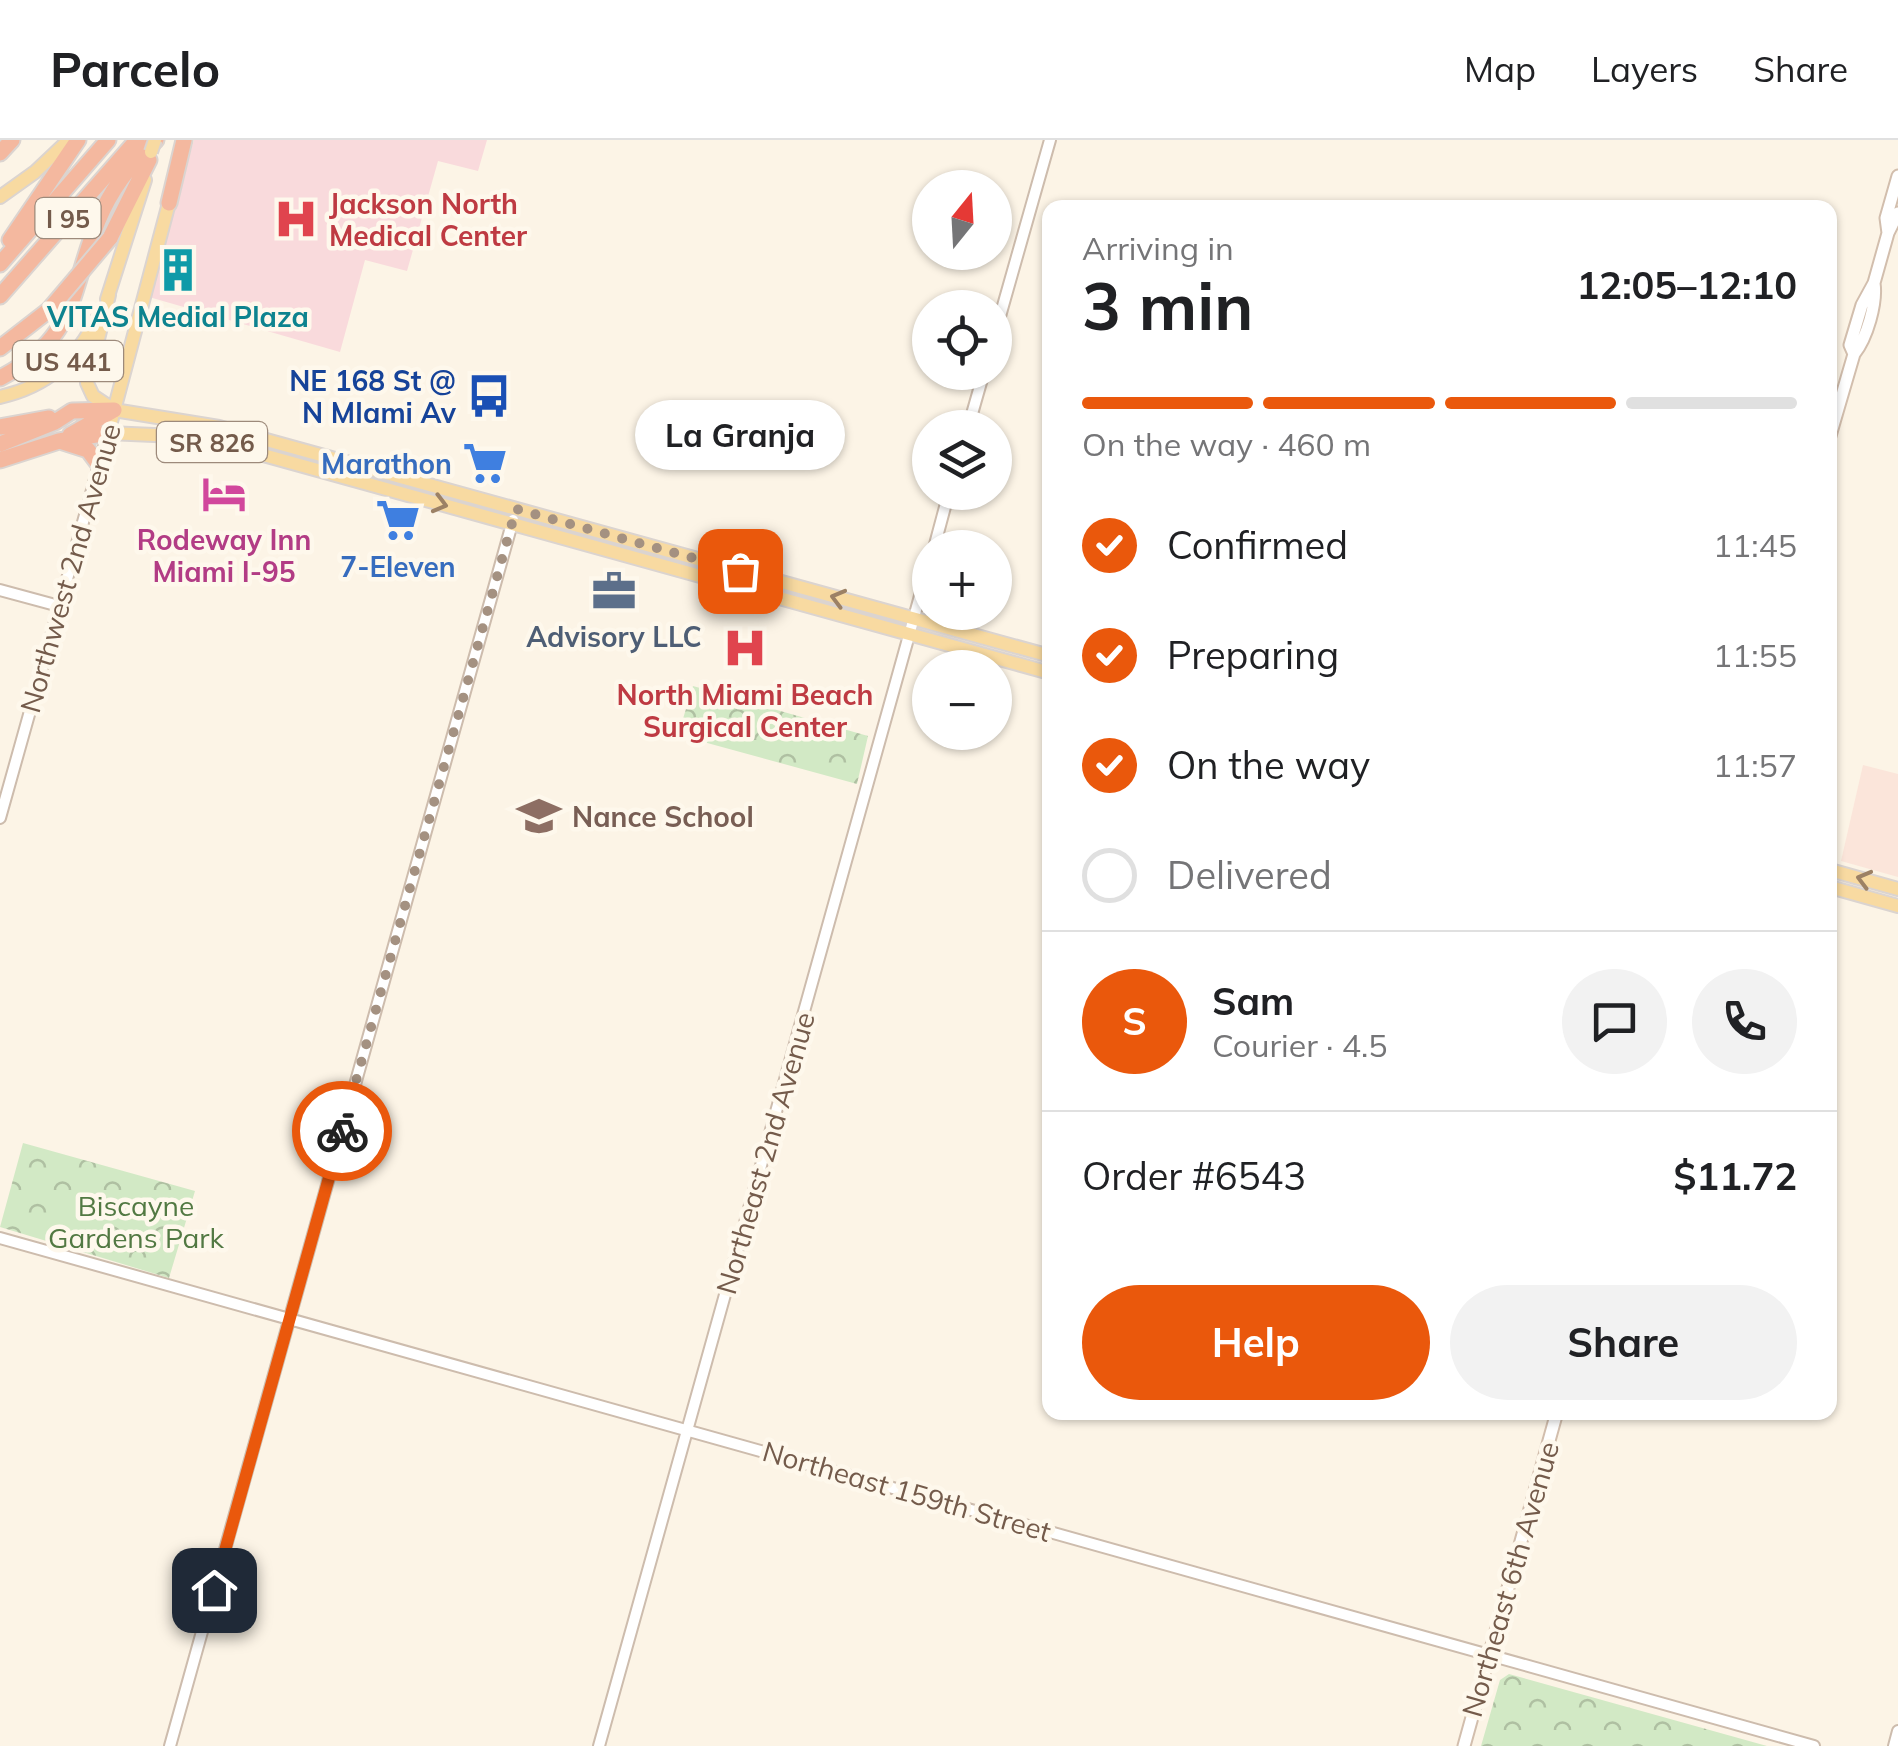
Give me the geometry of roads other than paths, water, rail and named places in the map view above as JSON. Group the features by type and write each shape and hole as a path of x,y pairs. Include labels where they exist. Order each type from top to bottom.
{"highway":[{"path":"0,153 12,140"},
{"path":"0,253 78,140"},
{"name":"I 95","path":"0,264 108,140"},
{"name":"I 95","path":"0,296 136,140"},
{"path":"169,203 184,140"},
{"path":"0,348 49,310 110,238 152,148"},
{"path":"5,376 37,354 62,326 75,299 102,212 127,170 152,148"},
{"path":"59,441 114,410"},
{"name":"SR 826","path":"0,444 56,422 72,411 114,410"},
{"path":"0,427 72,411"},
{"name":"SR 826","path":"0,460 59,441 108,434"},
{"path":"59,441 88,450 100,466"}],"main road":[{"path":"0,197 35,172 69,140"},
{"name":"US 441","path":"0,397 33,388 70,360 96,322 109,295 152,148"},
{"path":"1888,234 1886,218 1898,176"},
{"name":"Northwest 2nd Avenue","path":"108,434 169,203"},
{"path":"1837,412 1876,295 1874,283 1898,212"},
{"path":"109,295 88,383 93,396 114,410"},
{"path":"122,378 126,397 158,416"},
{"name":"SR 826","path":"114,410 203,424 912,618"},
{"path":"108,434 132,427 203,424"},
{"name":"SR 826","path":"108,434 145,433 205,440 1042,671"},
{"path":"313,469 340,460"},
{"path":"690,574 715,564"},
{"path":"711,579 720,573 740,571"},
{"name":"SR 826","path":"954,630 1042,654"},
{"path":"1837,872 1898,888"},
{"path":"1837,889 1898,902"},
{"name":"Northeast 6th Avenue","path":"1464,1746 1555,1420"}],"street":[{"path":"1007,290 1050,140"},
{"name":"Northwest 2nd Avenue","path":"0,818 108,434"},
{"path":"170,1746 516,509"},
{"path":"0,590 60,606"},
{"name":"Northeast 2nd Avenue","path":"600,1746 912,625"},
{"name":"Northeast 159th Street","path":"0,1238 1814,1746"},
{"path":"1894,1746 1898,1731"}],"place":[{"name":"Jackson North Medical Center","path":"296,219"},
{"name":"VITAS Medial Plaza","path":"178,270"},
{"name":"NE 168 St @ N MIami Av","path":"489,396"},
{"name":"Marathon","path":"485,463"},
{"name":"Rodeway Inn Miami I-95","path":"224,494"},
{"name":"7-Eleven","path":"398,520"},
{"name":"La Granja","path":"740,571"},
{"name":"Advisory LLC","path":"614,591"},
{"name":"North Miami Beach Surgical Center","path":"745,648"},
{"name":"Nance School","path":"539,816"}],"park label":[{"name":"Biscayne Gardens Park","path":"136,1221"}]}
